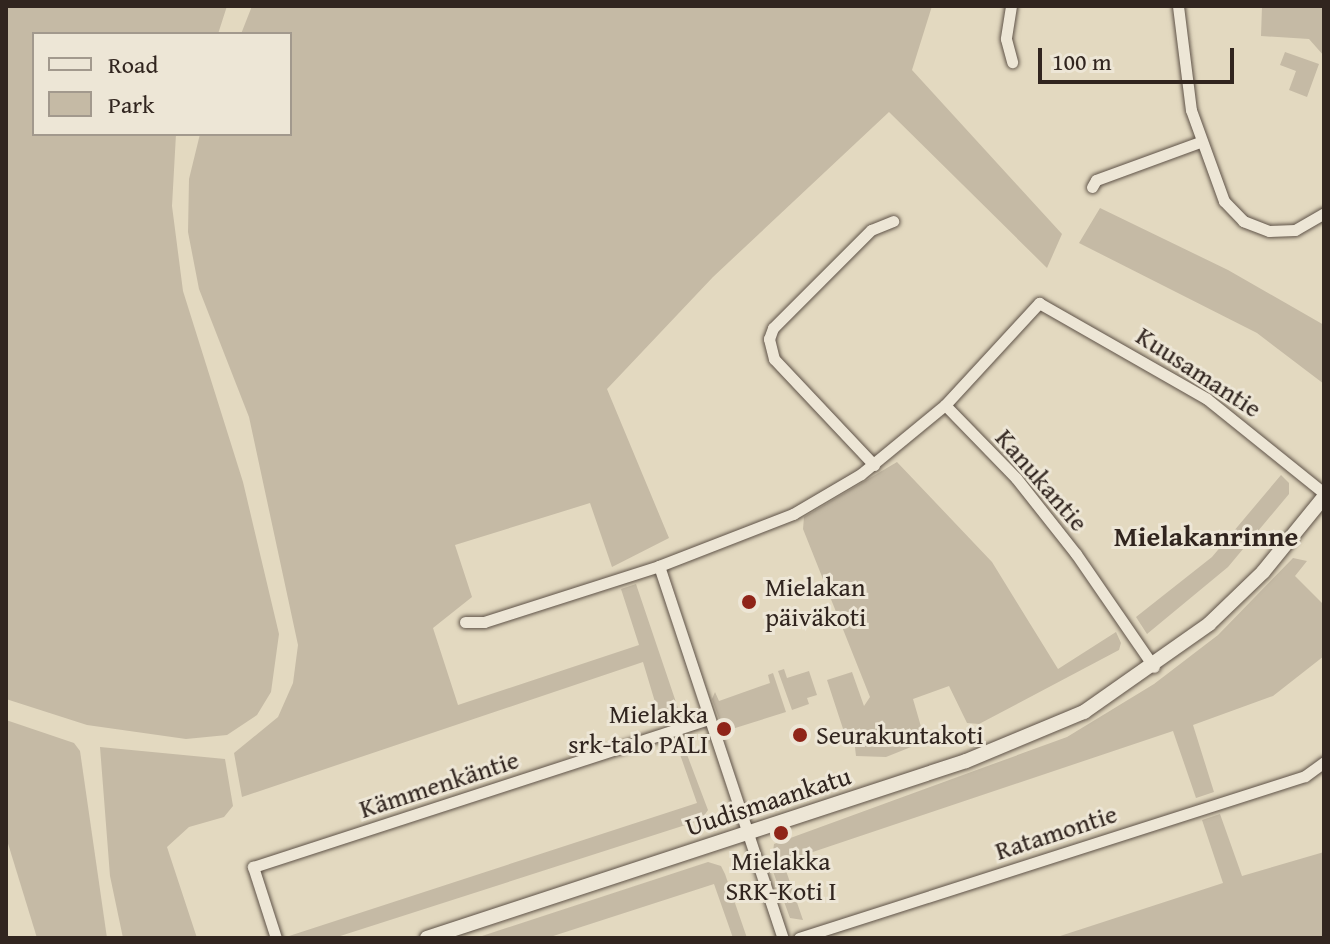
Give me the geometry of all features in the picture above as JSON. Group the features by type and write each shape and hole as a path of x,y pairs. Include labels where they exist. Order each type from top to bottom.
{"street":[{"path":"1011,6 1006,39 1012,62"},
{"path":"1178,6 1183,71 1200,142 1224,201 1243,221 1281,232 1309,225 1324,213"},
{"path":"1092,187 1096,180 1200,142"},
{"path":"874,465 774,359 769,339 773,328 871,230 893,221"},
{"name":"Kuusamantie","path":"945,405 1039,303 1207,399 1324,495"},
{"path":"465,622 484,622 659,566 793,514 874,465 945,405"},
{"name":"Kanukantie","path":"945,405 1016,478 1076,554 1154,667"},
{"name":"Uudismaankatu","path":"427,938 747,834 1033,736 1084,712 1154,667 1263,572 1324,495"},
{"path":"659,566 783,938"},
{"name":"Kämmenkäntie","path":"276,938 253,867 709,719"},
{"name":"Ratamontie","path":"799,938 1305,776 1324,762"}],"green space":[{"path":"6,6 227,6 219,32 32,32 32,136 176,136 172,206 183,291 243,482 279,634 271,692 257,715 227,735 186,739 87,725 6,699"},
{"path":"252,6 932,6 912,70 1062,234 1047,268 889,112 713,277 607,389 669,538 612,567 590,503 455,545 472,597 433,628 458,705 639,645 621,589 636,584 681,717 661,722 643,662 242,797 234,753 278,717 293,683 298,645 249,417 199,289 188,232 189,179 200,136 292,136 292,32 242,32"},
{"path":"1262,6 1324,6 1324,56 1309,39 1261,36"},
{"path":"1285,52 1319,64 1307,97 1289,90 1296,71 1280,65"},
{"path":"1100,208 1228,270 1324,325 1324,384 1257,333 1079,243"},
{"path":"897,462 992,562 1058,669 1116,632 1121,643 1119,650 979,724 967,723 949,686 913,699 924,737 921,743 886,757 856,756 854,739 847,741 827,680 852,672 864,706 870,697 803,529 804,517"},
{"path":"1281,475 1289,483 1289,494 1228,567 1147,634 1136,617 1212,557"},
{"path":"1293,558 1307,561 1295,576 1324,605 1324,656 1273,696 1193,725 1214,792 1196,798 1173,731 783,862 803,920 790,918 771,866 774,844 1067,737 1154,684 1218,635"},
{"path":"784,669 787,678 809,671 817,695 807,698 809,704 792,710 778,671"},
{"path":"773,673 786,712 732,729 721,724 712,699 715,692 719,701 770,683 768,675"},
{"path":"6,720 74,743 80,751 107,938 37,938 6,837"},
{"path":"676,743 683,744 708,810 701,820 334,938 286,937 697,803"},
{"path":"100,747 225,759 233,806 224,817 189,827 167,847 197,938 123,938 110,876"},
{"path":"1220,814 1242,876 1324,852 1324,938 1054,938 1223,883 1202,820"},
{"path":"708,862 721,866 747,938 733,938 714,884 547,938 476,938"}],"place":[{"name":"Mielakan päiväkoti","path":"749,602"},
{"name":"Mielakka srk-talo PALI","path":"724,729"},
{"name":"Seurakuntakoti","path":"800,735"},
{"name":"Mielakka SRK-Koti I","path":"781,833"}],"district":[{"name":"Mielakanrinne","path":"1206,536"}]}
